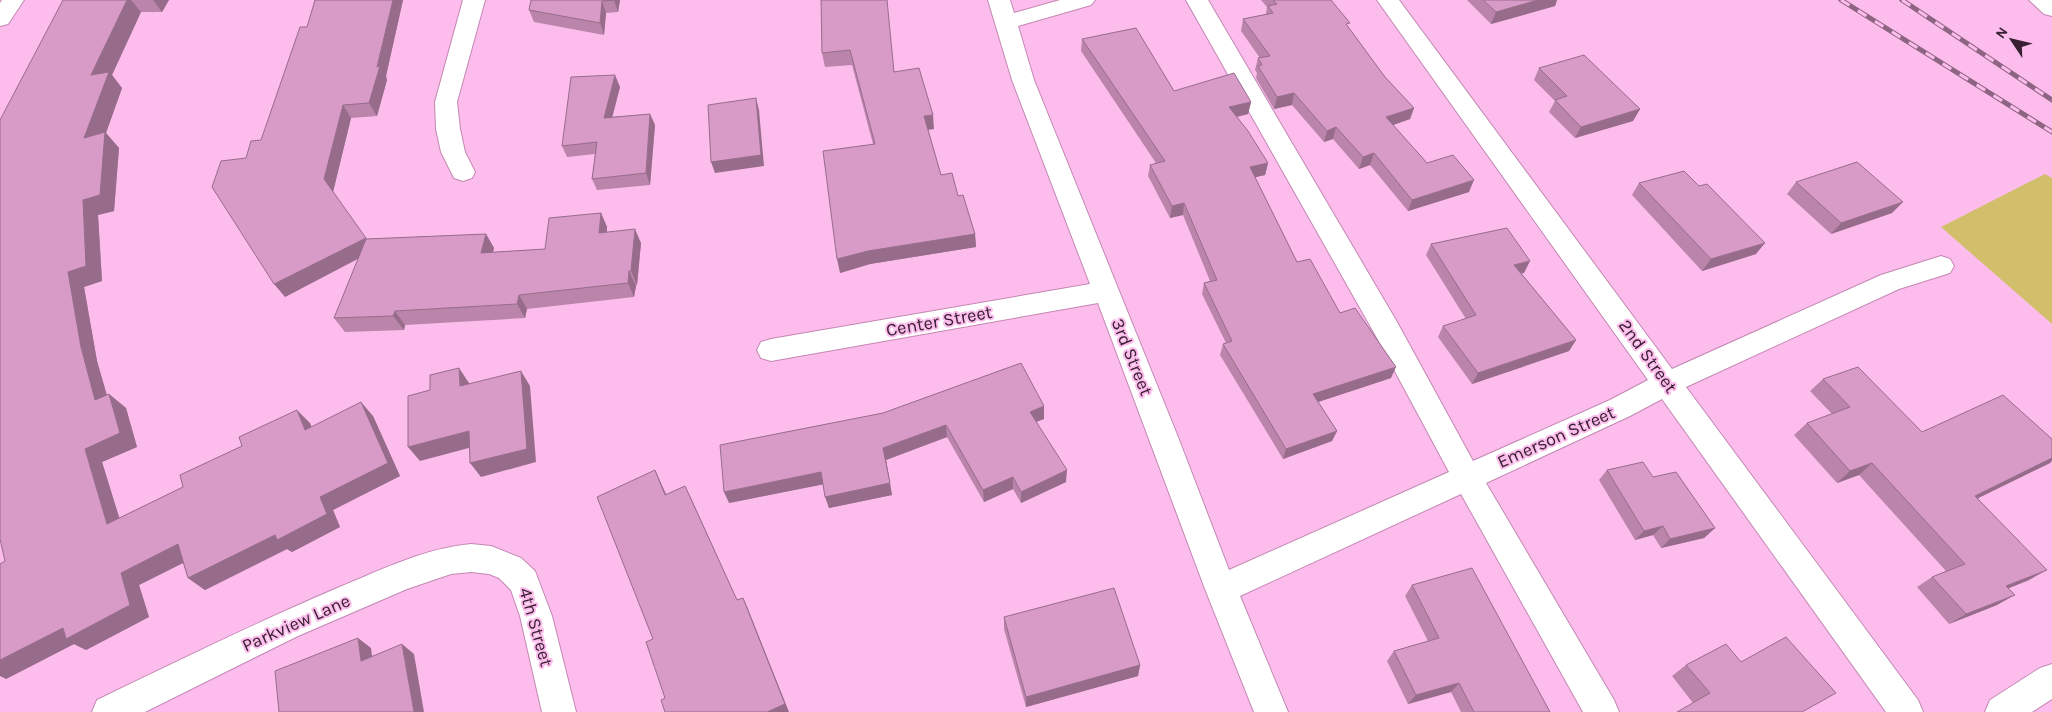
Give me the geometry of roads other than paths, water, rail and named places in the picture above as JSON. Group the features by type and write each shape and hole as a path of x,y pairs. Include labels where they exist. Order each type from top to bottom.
{"street":[{"path":"0,19 13,0"},
{"path":"463,172 453,152 448,129 446,102 474,0"},
{"path":"1002,12 1084,0"},
{"path":"1197,0 1387,330 1466,477 1602,712"},
{"name":"2nd Street","path":"1388,0 1906,712"},
{"path":"2040,0 2052,8"},
{"name":"3rd Street","path":"1002,12 1023,80 1164,437 1220,588 1271,712"},
{"name":"Emerson Street","path":"1220,588 1620,408 1668,383 1890,282 1941,266"},
{"name":"Center Street","path":"771,350 1106,291"},
{"name":"Parkview Lane","path":"109,712 287,625 402,576 451,560 471,558 490,560"},
{"name":"4th Street","path":"490,560 510,568 524,580 536,616 559,712"},
{"path":"2002,712 2052,680"}],"railway":[{"path":"1841,0 2052,132"},
{"path":"1902,0 2052,100"}]}
